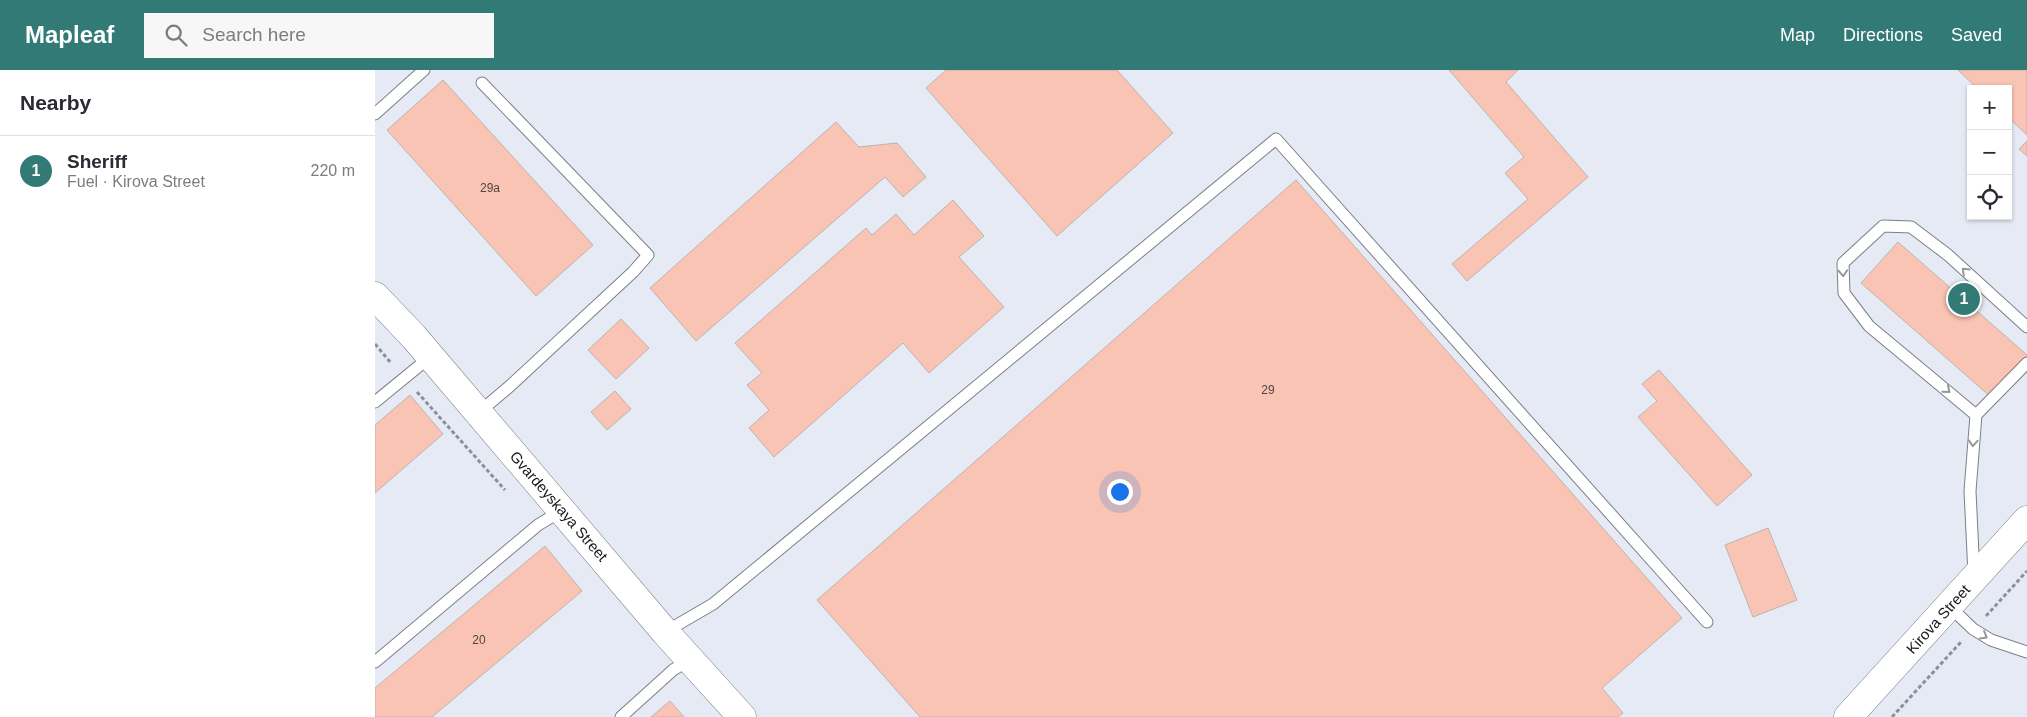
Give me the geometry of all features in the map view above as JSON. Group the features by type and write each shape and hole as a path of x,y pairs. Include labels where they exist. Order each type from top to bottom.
{"street":[{"name":"Gvardeyskaya Street","path":"375,296 563,510 665,632 742,717"},
{"name":"Kirova Street","path":"1848,717 2027,520"}],"lane":[{"path":"375,114 424,70"},
{"path":"478,413 575,326 633,272 648,255 483,83"},
{"path":"665,632 713,604 1276,139 1707,622"},
{"path":"1976,415 1869,326 1844,293 1843,263 1883,226 1911,227 1948,255 2027,327"},
{"path":"375,402 430,357"},
{"path":"1974,578 1970,491 1976,415 2027,363"},
{"path":"375,662 538,525 563,510"},
{"path":"1949,606 1973,629 1991,640 2027,652"},
{"path":"621,717 673,670 691,659"}],"building":[{"path":"946,70 1117,70 1173,133 1057,236 926,88"},
{"path":"1449,70 1518,70 1506,82 1588,177 1467,281 1452,264 1528,199 1505,173 1524,157"},
{"path":"1958,70 2027,70 2027,135 2012,121 2012,85 1974,85"},
{"path":"443,80 593,245 536,296 387,130"},
{"path":"836,122 859,147 897,143 926,177 903,197 885,177 696,341 650,288"},
{"path":"2027,141 2027,156 2019,149"},
{"path":"1296,180 1682,618 1602,688 1623,713 1618,717 920,717 817,600"},
{"path":"953,200 984,236 959,257 1004,307 929,373 903,343 774,457 749,428 769,410 747,385 762,373 735,343 866,228 872,235 896,214 914,235"},
{"path":"1898,242 2027,355 2027,358 1992,398 1861,283"},
{"path":"621,319 649,348 616,379 588,350"},
{"path":"1659,370 1752,475 1717,506 1638,417 1657,401 1642,384"},
{"path":"615,391 631,409 607,430 591,412"},
{"path":"410,395 443,434 375,493 375,425"},
{"path":"1768,528 1797,600 1753,617 1725,545"},
{"path":"545,546 582,591 432,717 375,717 375,688"},
{"path":"670,701 684,717 651,717"}],"place":[{"name":"Sheriff","path":"1964,299"}]}
